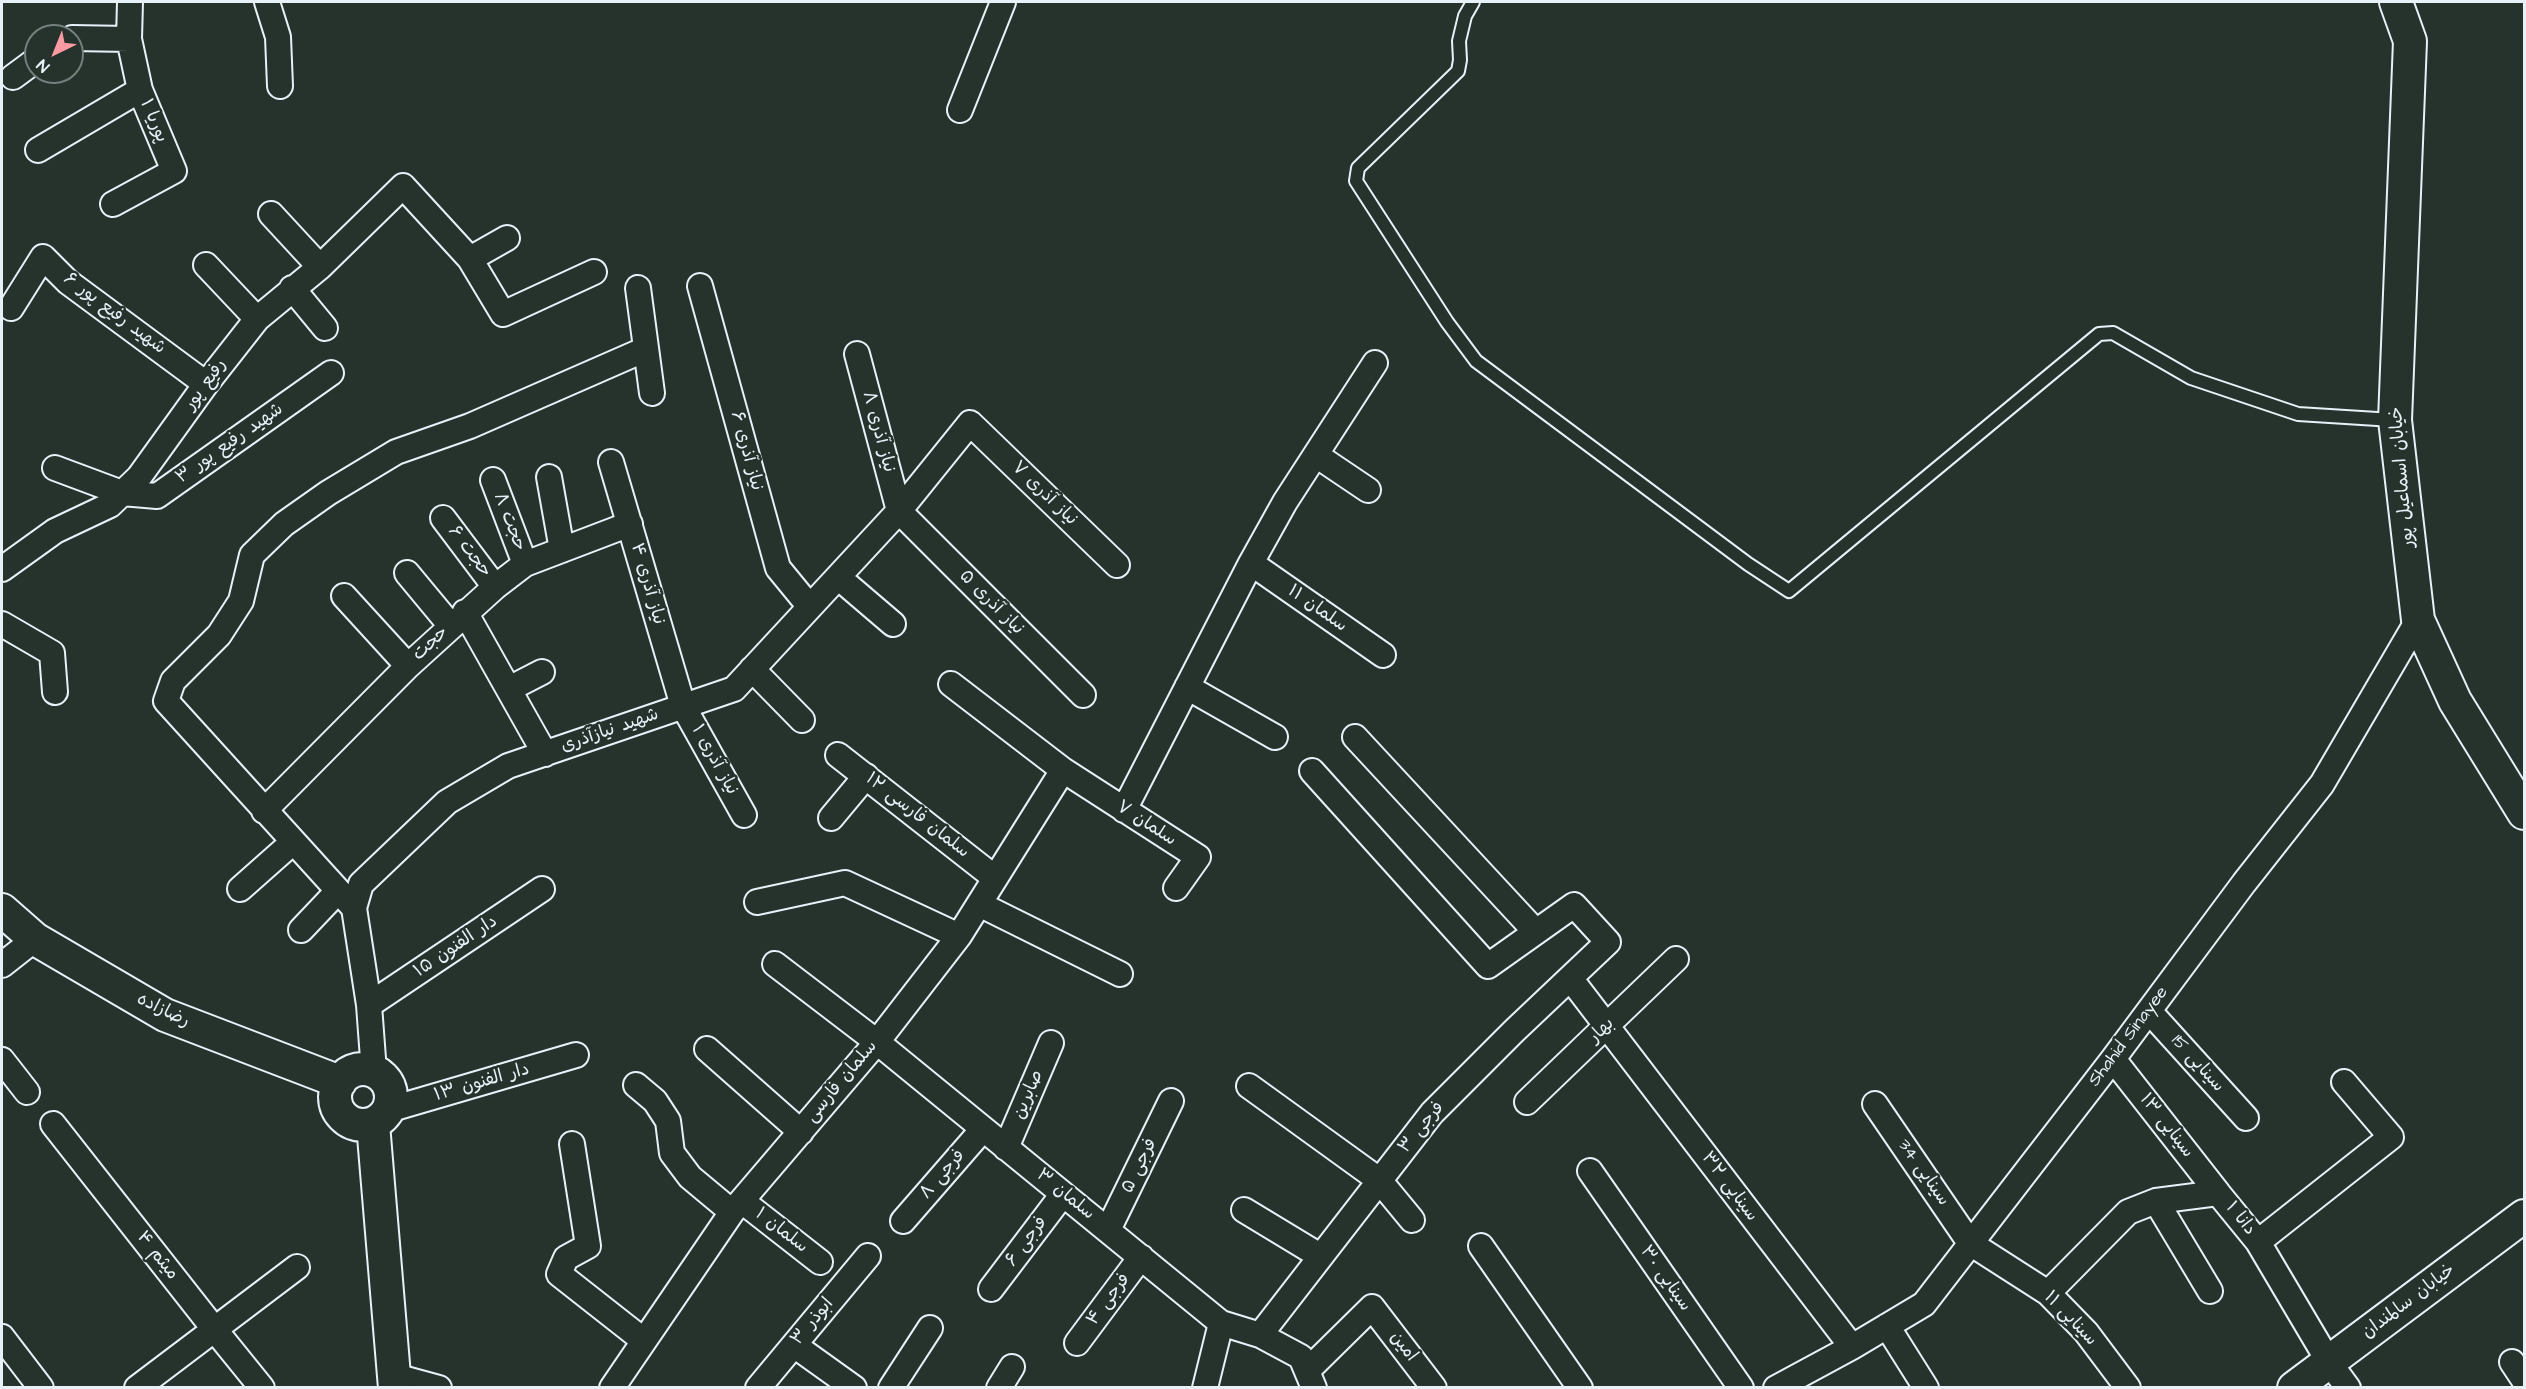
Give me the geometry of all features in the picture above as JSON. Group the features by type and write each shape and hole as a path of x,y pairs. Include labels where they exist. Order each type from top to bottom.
{"street":[{"name":"پوریا ۱","path":"113,204 174,171 140,90 129,39 130,2"},
{"path":"267,2 278,38 280,86"},
{"path":"960,110 1003,2"},
{"name":"خیابان اسماعیل پور","path":"2396,2 2410,41 2395,420 2418,621 2455,701 2524,813"},
{"path":"84,38 129,39"},
{"path":"13,77 24,69"},
{"path":"38,150 140,90"},
{"name":"رفیع پور","path":"2,569 56,531 110,505 139,477 206,384 257,319 320,267 403,186 470,259"},
{"path":"271,214 320,267"},
{"path":"507,238 470,259 503,314 594,272"},
{"name":"شهید رفیع پور ۶","path":"11,308 43,257 68,282 206,384"},
{"path":"206,265 257,319"},
{"name":"نیاز آذری ۶","path":"700,286 778,568 810,607"},
{"path":"292,288 325,328"},
{"path":"638,288 652,393"},
{"path":"301,930 346,899 166,700 173,681 219,635 241,601 252,555 284,524 328,493 396,452 470,426 646,349"},
{"name":"نیاز آذری ۸","path":"857,354 899,511"},
{"path":"1124,810 1251,563 1285,502 1375,363"},
{"name":"شهید رفیع پور ۳","path":"55,468 122,493 157,496 332,373"},
{"name":"شهید نیازآذری","path":"374,1072 369,1005 346,899 447,802 508,766 734,688 899,511 970,423"},
{"name":"نیاز آذری ۷","path":"970,423 1117,566"},
{"path":"1316,455 1368,490"},
{"name":"نیاز آذری ۴","path":"611,462 683,706"},
{"path":"549,477 562,550"},
{"name":"حجت ۸","path":"493,480 525,564"},
{"name":"نیاز آذری ۵","path":"899,511 1083,695"},
{"name":"حجت ۶","path":"443,518 495,587"},
{"name":"حجت","path":"264,811 408,666 495,587 525,564 630,524"},
{"name":"سلمان ۱۱","path":"1251,563 1383,655"},
{"path":"407,573 458,619 509,689 545,753"},
{"path":"838,577 893,624"},
{"path":"344,596 408,666"},
{"name":"Shahid Sinayee","path":"1776,1388 1852,1347 1924,1304 2322,784 2418,621"},
{"path":"2,624 52,653 56,692"},
{"path":"752,669 802,720"},
{"path":"509,689 542,672"},
{"name":"سلمان ۷","path":"951,684 1063,770 1198,857 1176,888"},
{"path":"1187,687 1275,737"},
{"name":"نیاز آذری ۱","path":"683,706 744,815"},
{"path":"1312,771 1488,966 1536,932 1355,737"},
{"name":"سلمان فارسی ۱۲","path":"838,755 995,878"},
{"name":"سلمان فارسی","path":"612,1388 737,1207 877,1042 959,936 1063,770"},
{"path":"831,818 866,776"},
{"path":"240,889 293,842"},
{"path":"757,902 845,883 959,936"},
{"name":"دار الفنون ۱۵","path":"369,1005 542,889"},
{"path":"979,904 1120,974"},
{"name":"فرجی ۳","path":"1260,1335 1432,1113 1608,942 1574,905 1536,932"},
{"name":"رضازاده","path":"2,910 35,939 165,1015 340,1082"},
{"path":"2,965 35,939"},
{"name":"بهار","path":"1527,1102 1676,959"},
{"name":"سلمان ۳","path":"775,963 877,1042 1221,1323 1260,1335 1301,1357 1310,1379"},
{"name":"سینایی ۳۲","path":"1570,978 1852,1347"},
{"name":"سینایی 15","path":"2149,1011 2246,1118"},
{"name":"صابرین","path":"1006,1148 1051,1043"},
{"path":"707,1049 801,1132"},
{"name":"دار الفنون ۱۳","path":"381,1117 576,1055"},
{"name":"سینایی ۱۳","path":"2113,1059 2218,1193"},
{"path":"2,1060 27,1092"},
{"path":"381,1117 362,1126 350,1122 341,1115 336,1104 335,1093 340,1082 355,1071 365,1069 383,1078 390,1087 391,1099 381,1117 395,1382 439,1388"},
{"path":"2258,1242 2391,1137 2344,1082"},
{"name":"سلمان ۱","path":"636,1084 655,1101 668,1121 672,1154 690,1177 819,1262"},
{"path":"1248,1086 1379,1180 1412,1220"},
{"name":"فرجی ۵","path":"1108,1230 1172,1101"},
{"name":"سینایی 34","path":"1875,1104 1970,1243"},
{"name":"میثم ۴","path":"53,1124 262,1388"},
{"name":"فرجی ۸","path":"903,1221 983,1129"},
{"path":"572,1144 588,1246 566,1258 559,1274 643,1340"},
{"name":"سینایی ۳۰","path":"1590,1171 1741,1388"},
{"name":"دانا ۱","path":"2048,1293 2128,1212 2156,1201 2218,1193 2258,1242 2329,1362 2348,1388"},
{"name":"فرجی ۶","path":"991,1289 1064,1194"},
{"path":"2156,1201 2210,1290"},
{"path":"1244,1210 1320,1256"},
{"name":"خیابان سالمندان","path":"2294,1388 2524,1216"},
{"name":"سینایی ۱۱","path":"1970,1243 2048,1293 2086,1332 2128,1388"},
{"path":"1481,1246 1580,1388"},
{"name":"ابوذر ۳","path":"758,1388 868,1256"},
{"name":"فرجی ۴","path":"1077,1342 1141,1257"},
{"path":"136,1388 297,1267"},
{"name":"امین","path":"1310,1379 1372,1307 1434,1388"},
{"path":"1205,1388 1221,1323"},
{"path":"1887,1326 1926,1388"},
{"path":"891,1388 930,1328"},
{"path":"2,1337 40,1388"},
{"path":"794,1345 854,1388"},
{"path":"999,1388 1012,1367"}],"lane":[{"path":"1473,2 1465,15 1459,41 1458,71 1365,160 1358,168 1356,181 1447,322 1476,360 1748,564 1788,591 2098,334 2113,333 2191,378 2298,414 2395,420"}]}
